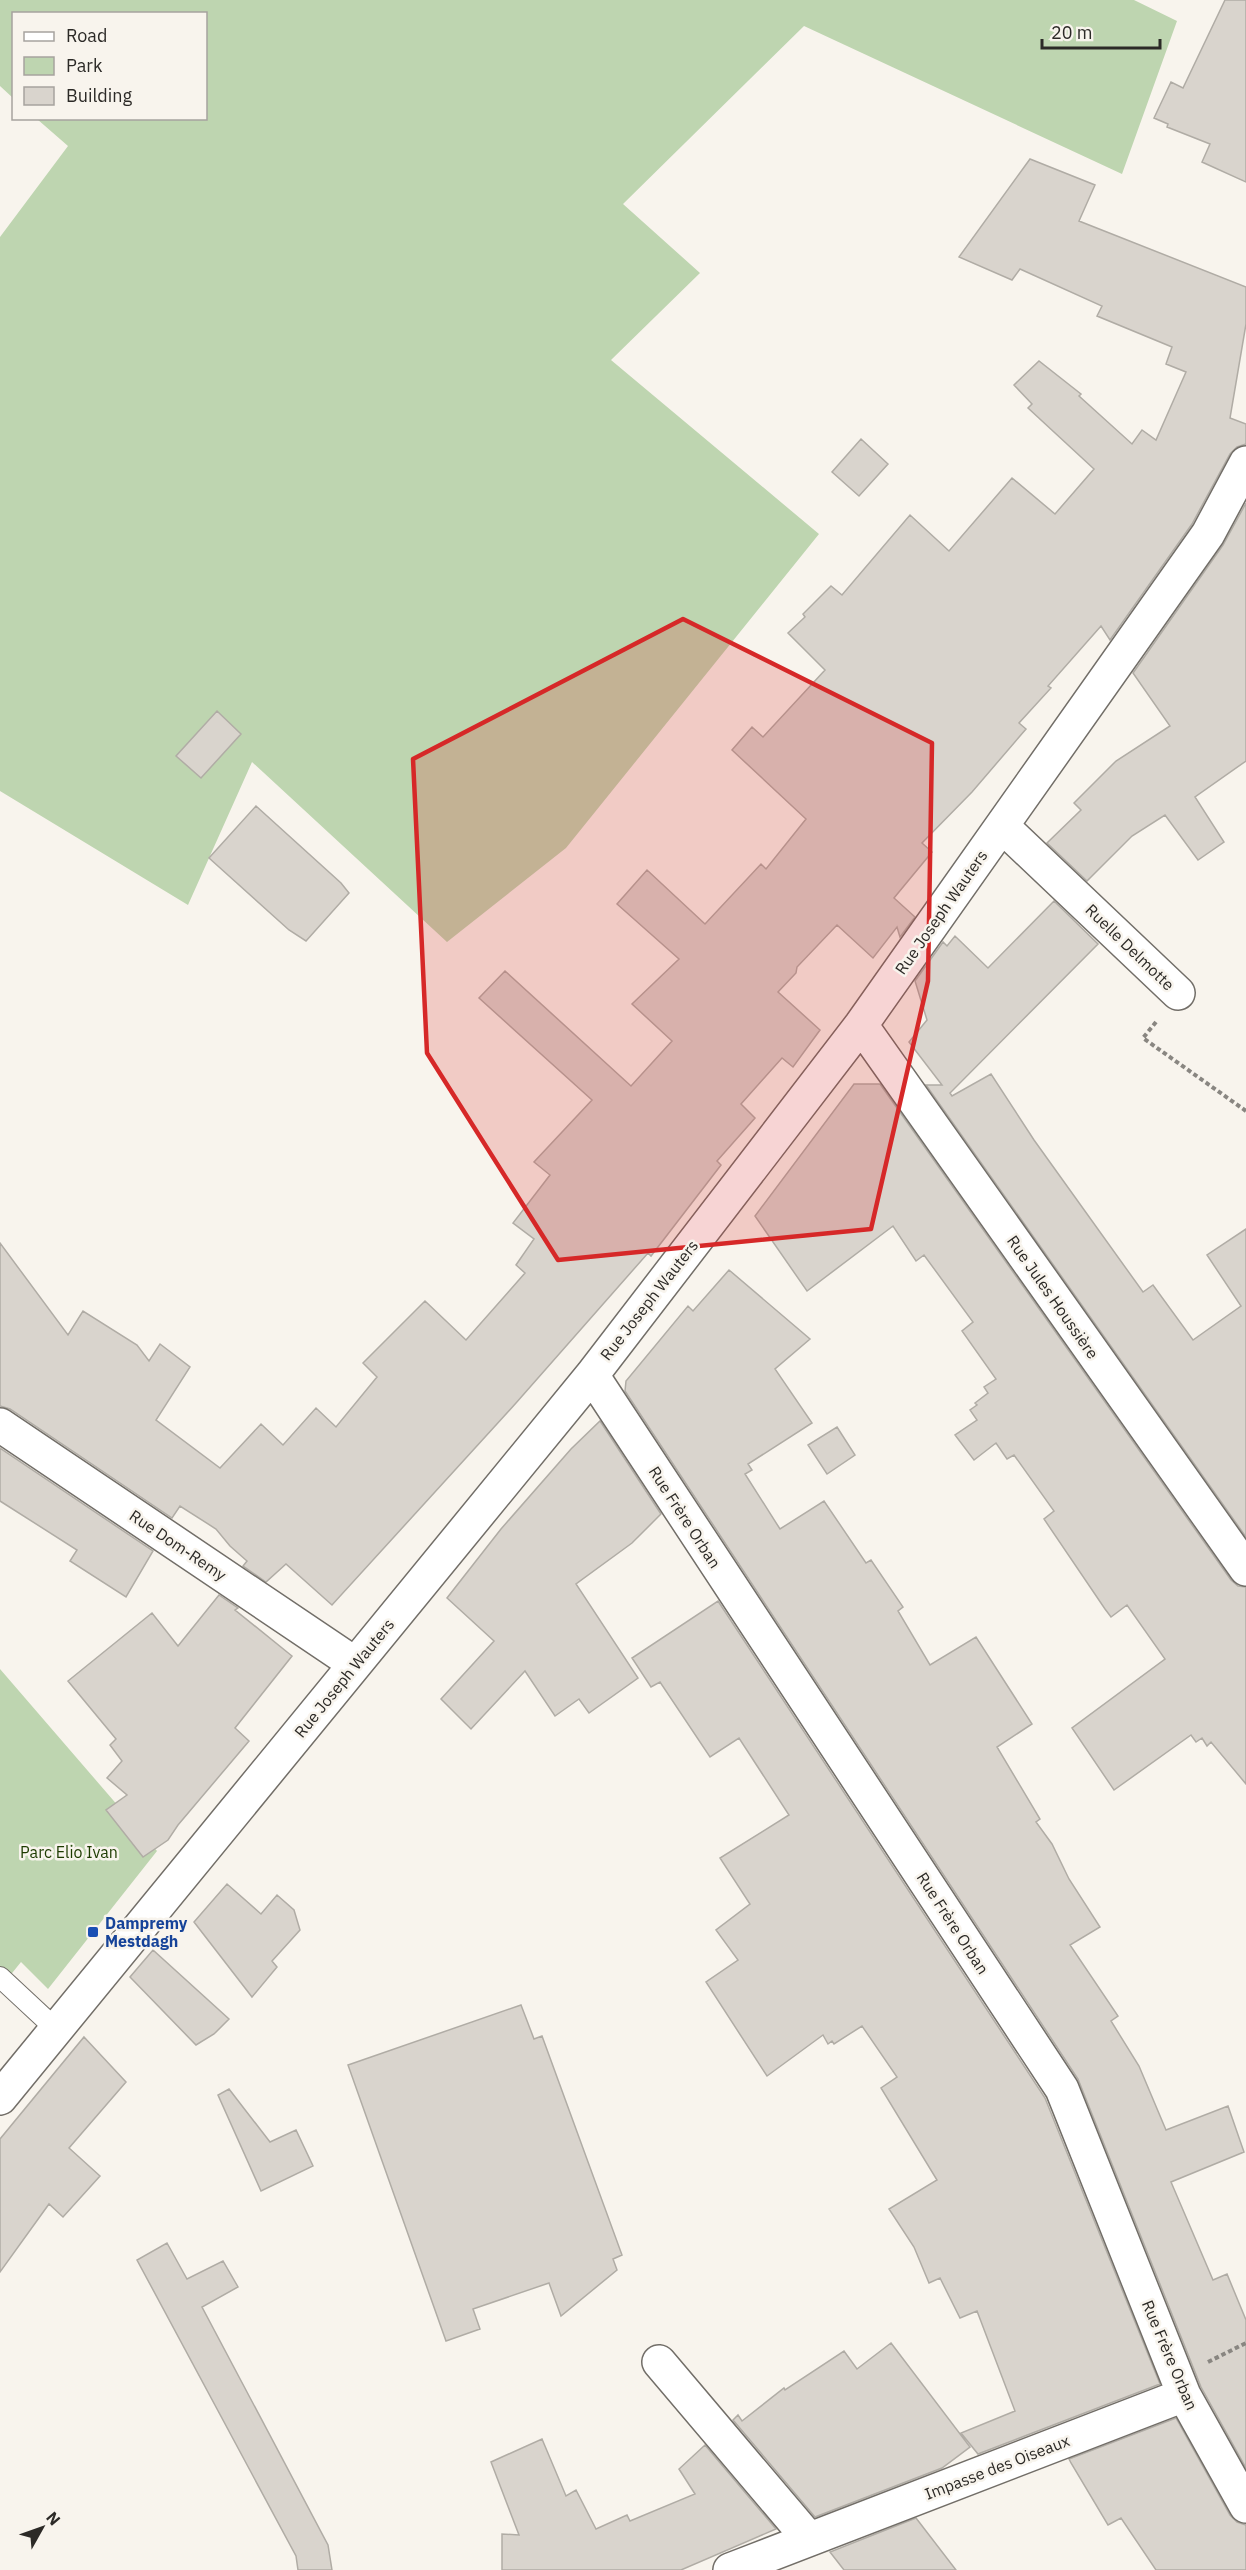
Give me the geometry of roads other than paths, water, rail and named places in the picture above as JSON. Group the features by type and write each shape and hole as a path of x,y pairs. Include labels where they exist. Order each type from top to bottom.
{"street":[{"name":"Rue Joseph Wauters","path":"0,2098 58,2031 592,1375 861,1025 1208,534 1246,463"},
{"name":"Ruelle Delmotte","path":"1002,826 1178,993"},
{"name":"Rue Jules Houssière","path":"861,1025 1246,1569"},
{"name":"Rue Frère Orban","path":"592,1375 1062,2089 1184,2395 1246,2506"},
{"name":"Rue Dom-Remy","path":"0,1425 355,1664"},
{"path":"659,2362 809,2539"},
{"name":"Impasse des Oiseaux","path":"730,2570 1184,2395"}],"lane":[{"path":"0,1977 58,2031"}],"place":[{"name":"Dampremy Mestdagh","path":"93,1932"}],"park label":[{"name":"Parc Elio Ivan","path":"69,1852"}]}
